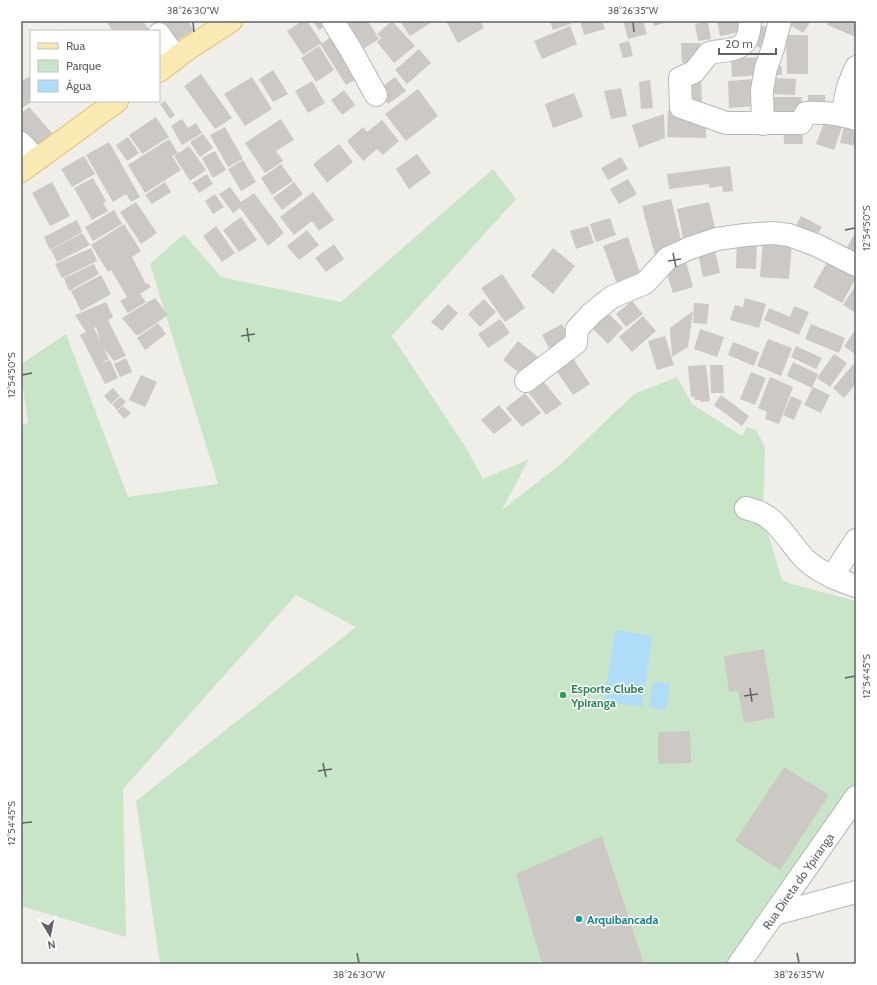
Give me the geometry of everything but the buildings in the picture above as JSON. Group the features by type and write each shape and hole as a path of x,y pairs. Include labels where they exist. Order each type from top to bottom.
{"main road":[{"path":"168,65 189,48 231,21"},
{"path":"29,165 116,102"}],"street":[{"path":"149,21 156,30"},
{"path":"333,21 352,50 376,96"},
{"path":"750,21 747,40 742,46 731,50 708,53 694,72 680,78 681,107 726,123 801,123 806,113 820,112 849,116 848,87 856,67"},
{"path":"763,124 762,90 766,68 780,21"},
{"path":"160,37 168,65"},
{"path":"21,143 29,165"},
{"path":"526,381 576,343 577,329 597,309 612,297 645,283 668,258 690,248 717,239 773,233 789,235 816,245 856,266"},
{"path":"746,508 762,514 776,524 807,561 832,578 856,586"},
{"path":"832,578 856,540"},
{"name":"Rua Direta do Ypiranga","path":"739,964 856,797"},
{"path":"775,914 856,892"}],"green space":[{"name":"Esporte Clube Ypiranga","path":"493,169 516,199 392,336 465,446 483,479 529,459 502,510 562,463 634,394 677,377 692,404 742,436 747,427 756,430 765,447 763,517 782,580 856,601 856,788 734,964 160,964 136,801 356,627 296,595 123,789 126,937 21,906 21,425 28,423 21,375 21,364 66,334 128,497 218,484 150,264 184,234 221,277 341,302"}],"water":[{"path":"615,630 652,636 642,707 604,701"},
{"path":"653,681 670,684 666,710 649,707"}],"place":[{"name":"Esporte Clube Ypiranga","path":"563,695"},
{"name":"Arquibancada","path":"579,919"}]}
